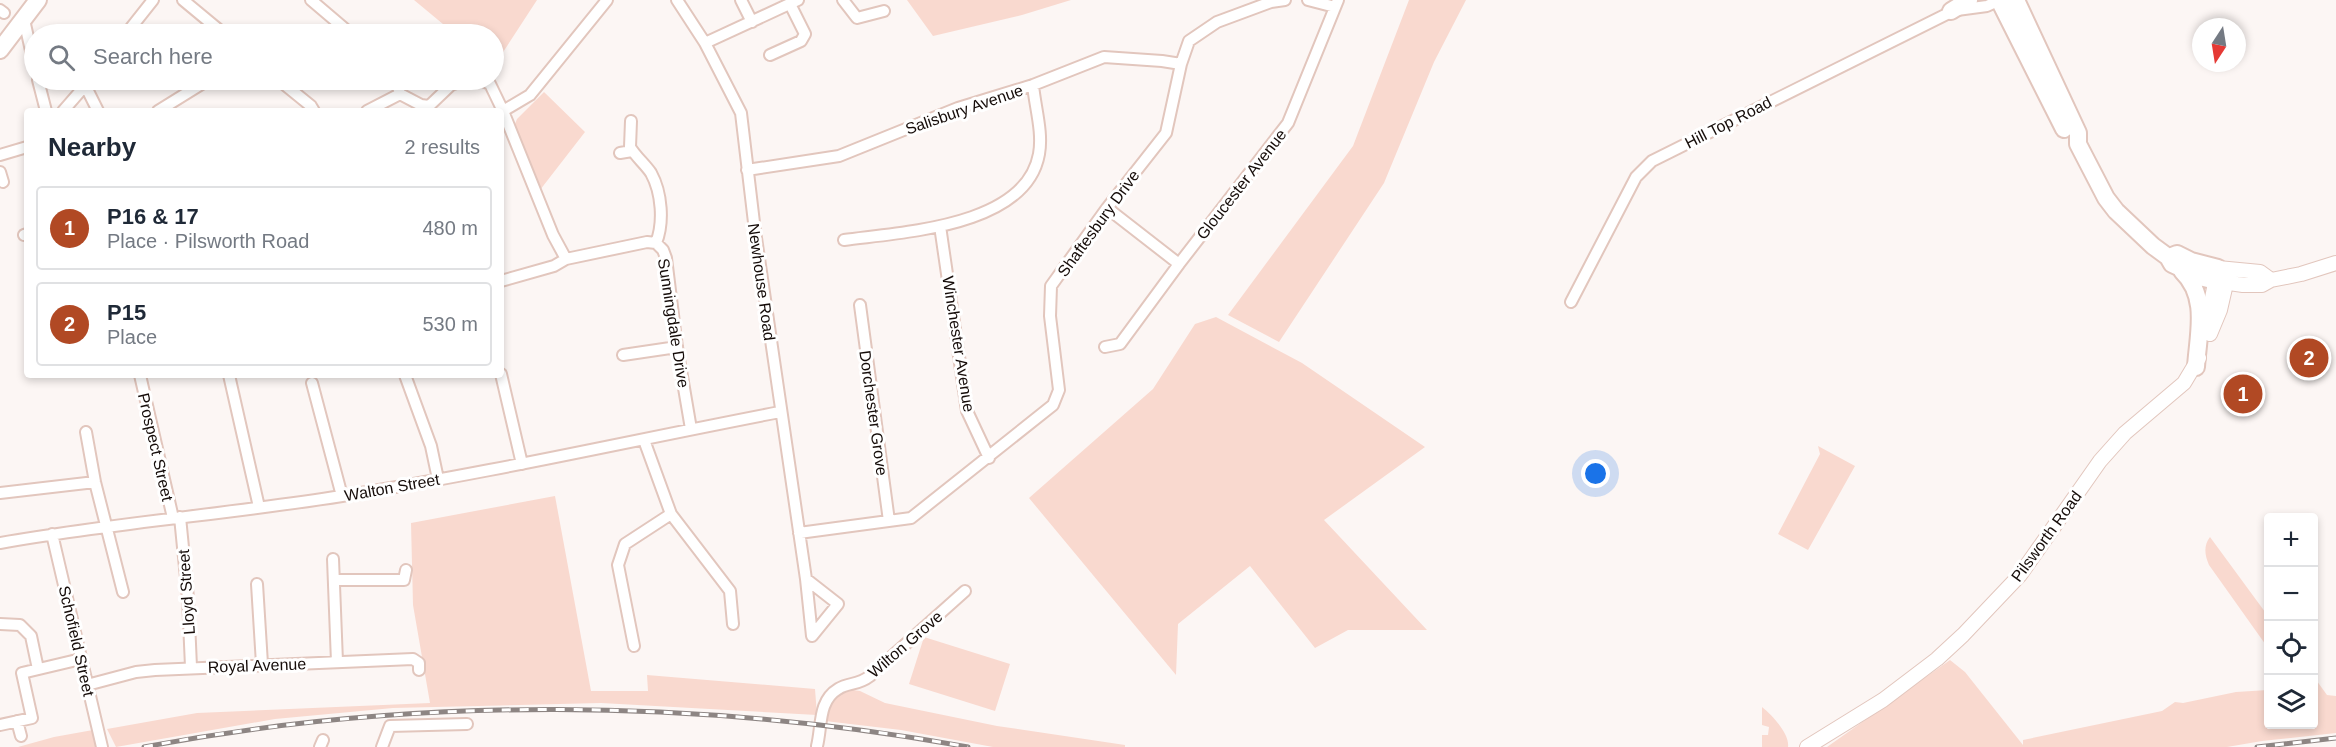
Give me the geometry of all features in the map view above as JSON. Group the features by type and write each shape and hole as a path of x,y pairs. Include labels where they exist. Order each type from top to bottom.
{"main road":[{"path":"0,50 38,0"},
{"path":"1951,11 1969,0"},
{"path":"2016,0 2078,133 2078,144"},
{"path":"1993,1 1996,9 2009,22 2069,138 2078,144 2111,204 2152,246 2174,263 2195,287 2200,315 2196,367"},
{"path":"2174,263 2222,276"}],"street":[{"path":"134,24 153,0"},
{"path":"183,0 212,24"},
{"path":"311,0 339,24"},
{"path":"504,110 530,94 607,0"},
{"name":"Newhouse Road","path":"677,0 705,43 741,113 812,636 838,604 806,579"},
{"path":"741,0 752,22"},
{"path":"843,0 857,18 884,10"},
{"name":"Shaftesbury Drive","path":"799,533 911,518 989,459 1053,405 1059,390 1050,316 1051,286 1107,208 1166,133 1181,64 1189,41 1217,22 1271,2 1285,0"},
{"path":"1308,0 1336,3"},
{"name":"Hill Top Road","path":"1571,302 1636,177 1652,161 1951,11 1993,1"},
{"path":"705,43 794,2 805,34 801,41 770,55"},
{"name":"Gloucester Avenue","path":"1105,347 1120,344 1288,123 1336,3"},
{"path":"21,21 25,24"},
{"name":"Salisbury Avenue","path":"747,170 839,156 958,108 1033,85 1104,57 1181,64"},
{"path":"844,240 940,226 999,206 1017,194 1030,177 1039,154 1040,140 1033,85"},
{"path":"41,90 45,108"},
{"path":"66,108 81,90"},
{"path":"91,90 97,108"},
{"path":"163,108 192,90"},
{"path":"291,90 312,108"},
{"path":"399,90 400,94 429,106 446,90"},
{"path":"493,90 502,108"},
{"path":"373,108 400,94"},
{"path":"504,113 553,235 566,259"},
{"path":"620,153 632,151 630,147 631,121"},
{"path":"0,155 24,148"},
{"name":"Sunningdale Drive","path":"632,151 655,182 661,224 656,243 663,250 666,258 677,348 691,429"},
{"path":"1107,208 1179,264"},
{"name":"Winchester Avenue","path":"940,226 967,411 989,459"},
{"path":"504,280 554,266 566,259 647,242 656,243"},
{"path":"2222,276 2262,285 2271,280 2336,263"},
{"name":"Pilsworth Road","path":"1807,747 1882,700 1937,659 1964,635 2020,575 2100,461 2126,433 2184,383 2196,367 2222,276"},
{"name":"Dorchester Grove","path":"860,305 889,521"},
{"path":"623,355 677,348"},
{"name":"Prospect Street","path":"141,378 177,518"},
{"path":"230,378 259,507"},
{"path":"406,378 431,446 438,479"},
{"path":"502,378 522,464"},
{"path":"312,383 342,496"},
{"name":"Walton Street","path":"0,543 52,534 342,496 522,464 780,412"},
{"path":"86,432 95,482 123,592"},
{"path":"644,440 671,514 730,591 733,624"},
{"path":"0,493 95,482"},
{"path":"634,646 618,565 625,544 671,514"},
{"name":"Lloyd Street","path":"177,518 188,598 191,667"},
{"name":"Schofield Street","path":"52,534 101,742"},
{"path":"333,559 337,662"},
{"path":"335,580 404,580 406,570"},
{"path":"257,584 262,664"},
{"name":"Wilton Grove","path":"816,747 823,705 829,698 838,689 863,681 965,591"},
{"path":"0,624 20,625 31,636 38,669"},
{"path":"0,725 32,717 18,674 81,659"},
{"name":"Royal Avenue","path":"87,685 136,672 191,667 413,659 419,663 419,669"},
{"path":"17,721 21,736"},
{"path":"382,747 390,726 467,724"}],"shaded area":[{"path":"414,0 537,0 504,51 504,24 443,24"},
{"path":"907,0 1071,0 1022,15 933,36"},
{"path":"1409,0 1466,0 1434,62 1384,183 1279,342 1228,315 1353,146"},
{"path":"544,92 585,132 540,190 515,124 517,119"},
{"path":"1216,317 1302,363 1425,447 1324,520 1427,630 1348,630 1315,648 1250,566 1178,624 1176,675 1029,498 1153,389 1195,324"},
{"path":"1818,446 1855,466 1808,550 1778,534 1820,454"},
{"path":"555,496 591,691 648,691 647,675 815,689 817,715 601,703 393,708 275,719 116,747 107,729 197,713 430,703 413,605 411,523"},
{"path":"2210,537 2264,611 2264,642 2209,565 2205,551"},
{"path":"924,637 1010,664 995,711 909,684"},
{"path":"1950,660 1965,672 2023,745 2023,740 2162,711 2175,702 2183,703 2236,692 2264,690 2264,729 2318,729 2318,683 2327,695 2336,696 2336,733 2227,747 1827,747"},
{"path":"853,690 885,703 997,726 1125,745 1125,747 993,747 901,730 825,721 833,700"},
{"path":"1762,707 1783,731 1788,747 1762,747 1762,735 1768,735 1769,727 1762,725"},
{"path":"93,730 97,747 18,747 54,737"}],"railway":[{"path":"144,747 246,730 348,719 452,712 556,710 660,712 763,719 866,731 968,747"},
{"path":"2257,747 2336,738"}],"place":[{"name":"P15","path":"2309,358"},
{"name":"P16 & 17","path":"2243,394"}]}
